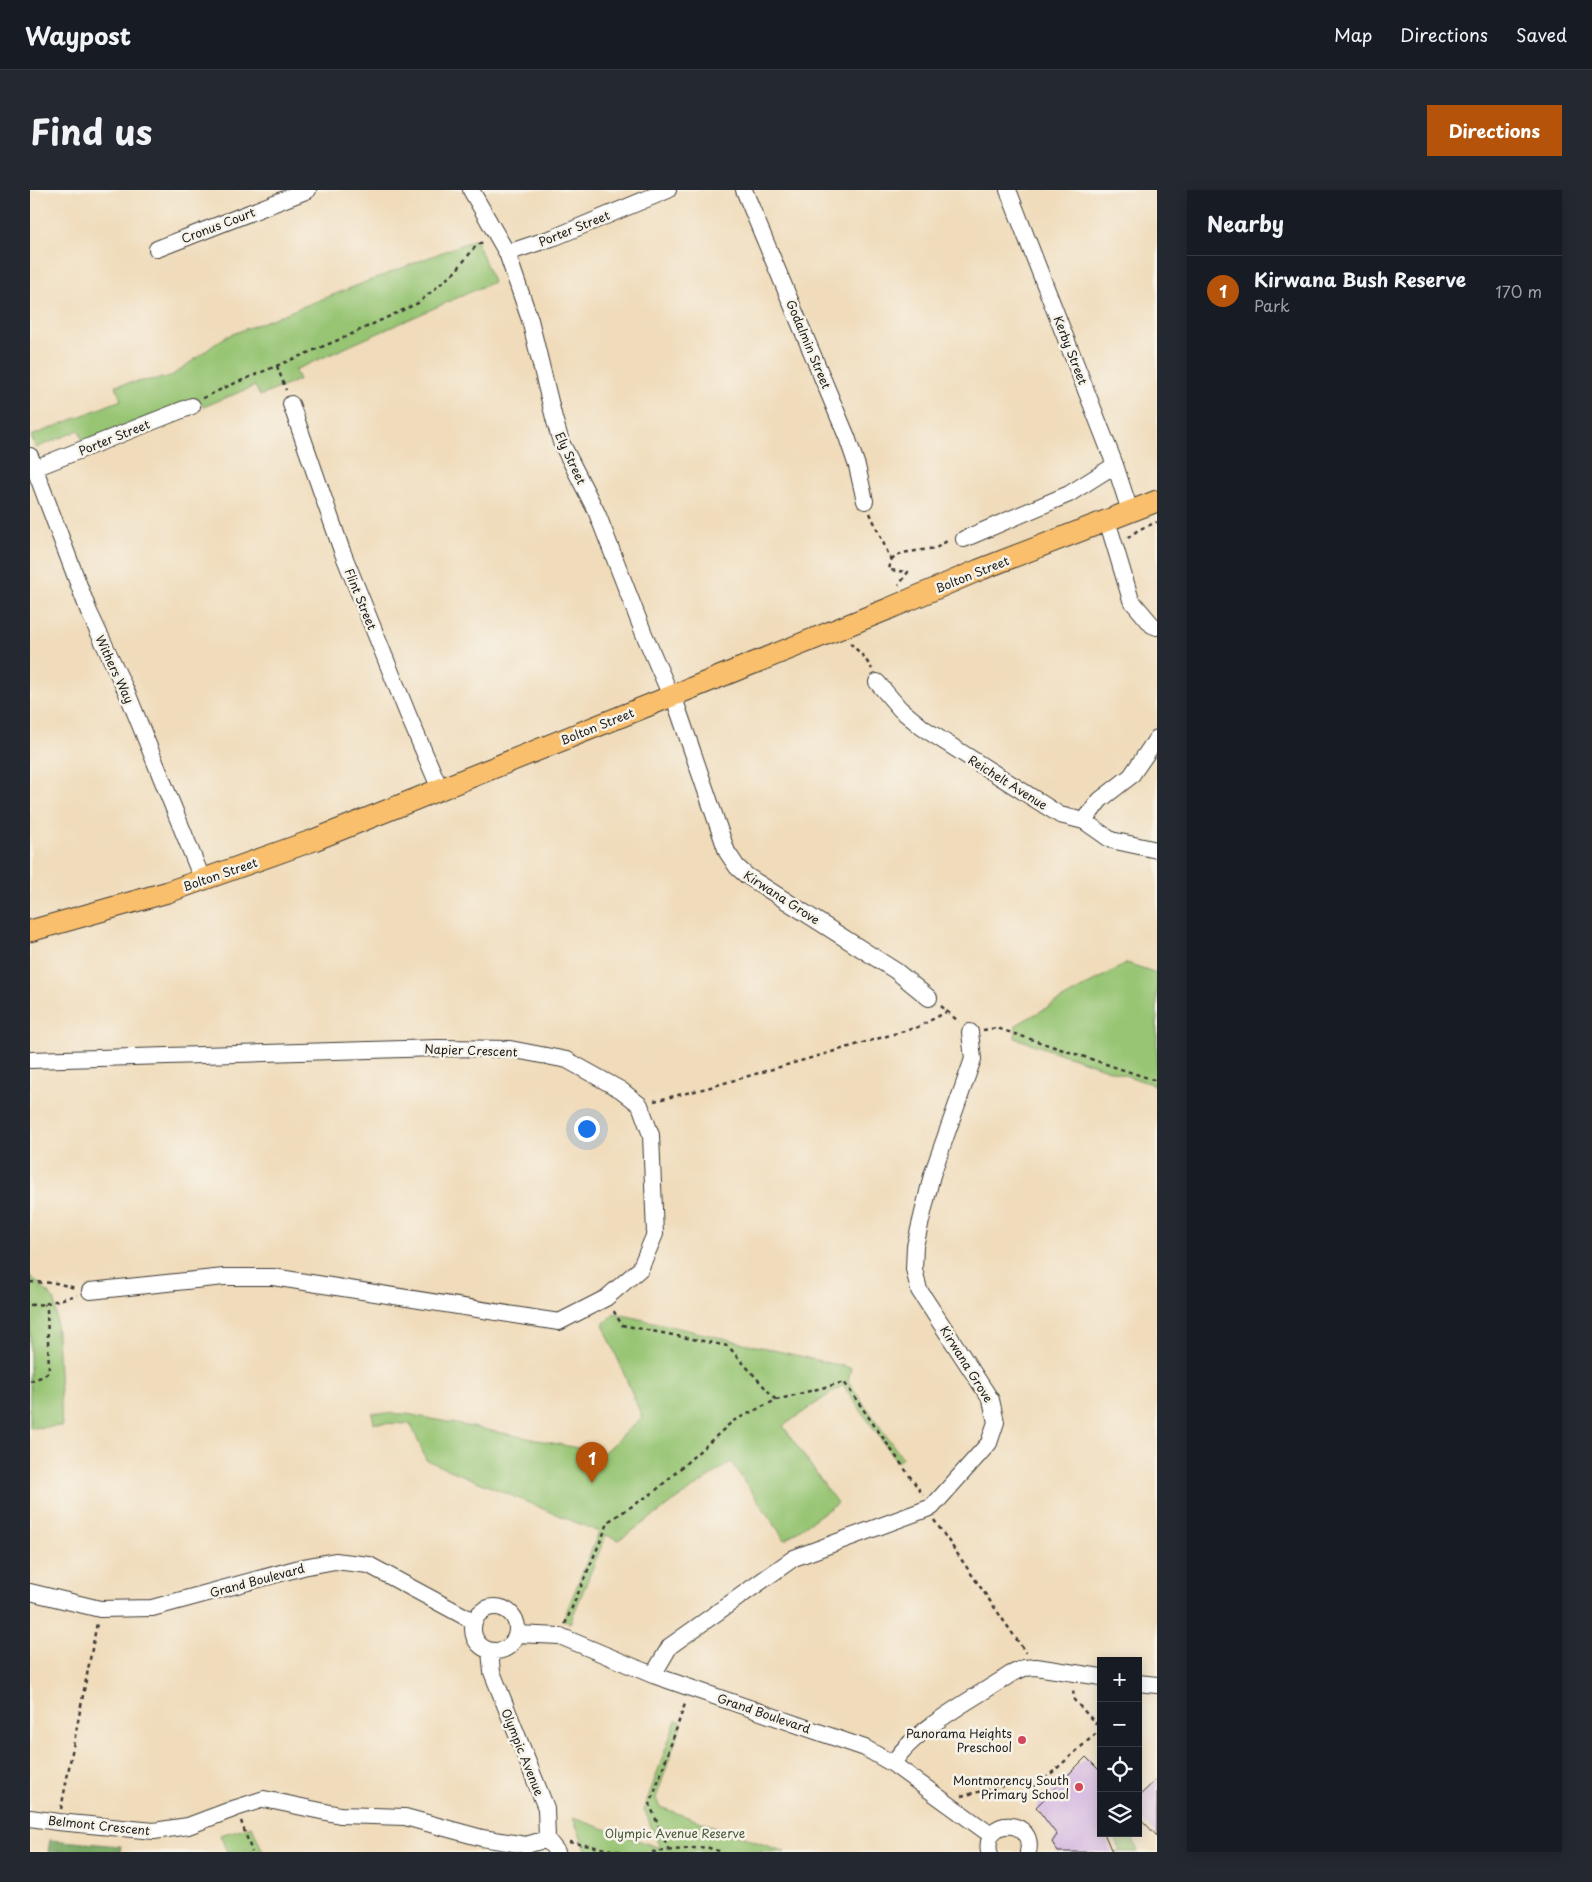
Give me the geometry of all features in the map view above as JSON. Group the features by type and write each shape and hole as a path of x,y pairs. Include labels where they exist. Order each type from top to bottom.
{"main road":[{"name":"Bolton Street","path":"30,931 130,904 314,840 888,609 978,570 1157,501"}],"street":[{"name":"Cronus Court","path":"157,249 308,190"},
{"name":"Ely Street","path":"471,190 507,253 530,320 554,418 562,442 597,513 644,634 672,695"},
{"name":"Porter Street","path":"507,253 555,236 668,190"},
{"name":"Godalmin Street","path":"744,190 847,437 857,466 865,500"},
{"name":"Kerby Street","path":"1008,190 1115,465 1130,512"},
{"name":"Flint Street","path":"291,404 342,551 440,789"},
{"name":"Porter Street","path":"32,462 192,406"},
{"name":"Withers Way","path":"32,462 89,612 128,695 203,880"},
{"path":"964,539 1069,494 1115,465"},
{"path":"1108,520 1131,600 1152,625 1157,627"},
{"name":"Reichelt Avenue","path":"878,682 900,709 923,728 1060,815 1084,821 1111,840 1157,850"},
{"name":"Kirwana Grove","path":"672,695 727,852 737,867 747,876 896,970 929,998"},
{"path":"1084,821 1100,800 1131,776 1157,738"},
{"name":"Kirwana Grove","path":"653,1675 670,1646 794,1558 932,1508 989,1443 996,1422 991,1400 919,1290 914,1269 916,1246 932,1175 973,1059 970,1032"},
{"name":"Napier Crescent","path":"30,1060 438,1048 510,1049 567,1060 621,1090 640,1105"},
{"path":"90,1291 224,1277 273,1277 559,1322 606,1298 640,1269 655,1234 650,1135 640,1105"},
{"name":"Grand Boulevard","path":"30,1592 100,1609 152,1608 303,1567 335,1561 369,1565 473,1621"},
{"path":"490,1606 501,1607 510,1613 516,1622 517,1634 512,1644 502,1650 490,1651 479,1645 472,1634 473,1621 480,1612 490,1606"},
{"name":"Grand Boulevard","path":"517,1634 560,1636 653,1675 865,1748 893,1764 991,1835"},
{"name":"Olympic Avenue","path":"490,1651 492,1672 546,1808 552,1845"},
{"path":"893,1764 904,1748 926,1729 1011,1674 1024,1668 1036,1667 1097,1676"},
{"path":"1142,1683 1157,1684"},
{"name":"Belmont Crescent","path":"30,1818 154,1831 188,1826 264,1799 340,1815 405,1817 482,1838 526,1845 552,1845"},
{"path":"989,1852 988,1844 991,1835 1002,1826 1014,1826 1020,1829 1028,1838 1028,1852"}],"path":[{"path":"192,406 216,391 377,323 418,303 456,271 474,247 496,233"},
{"path":"277,366 291,404"},
{"path":"865,500 891,560 888,570 908,572 896,590 888,609"},
{"path":"891,560 902,553 936,548 955,536 964,539"},
{"path":"838,628 864,657 877,676 878,682"},
{"path":"929,998 948,1011 970,1032 997,1028 1157,1081"},
{"path":"640,1105 707,1088 918,1027 948,1011"},
{"path":"30,1282 56,1283 90,1291"},
{"path":"30,1306 90,1291"},
{"path":"606,1298 622,1325 728,1346 776,1400"},
{"path":"30,1381 44,1376 50,1371 44,1304"},
{"path":"560,1636 608,1521 654,1492 733,1421 776,1400 844,1382 932,1508 934,1520 1036,1667"},
{"path":"58,1822 100,1609"},
{"path":"943,1800 1008,1785 1037,1786 1101,1729 1074,1700 1073,1681"},
{"path":"670,1851 650,1805 690,1687"},
{"path":"236,1808 252,1852"},
{"path":"552,1845 622,1852"},
{"path":"652,1852 706,1847 722,1852"}],"green space":[{"path":"476,239 493,282 295,370 299,380 260,396 255,386 203,407 198,397 83,442 79,430 36,448 31,436 121,400 115,385 170,377 225,337"},
{"path":"1127,963 1157,973 1157,1086 1015,1038 1016,1025"},
{"path":"30,1275 55,1300 62,1426 30,1428"},
{"path":"614,1313 851,1368 848,1381 902,1458 897,1462 843,1385 783,1426 837,1503 785,1540 731,1462 619,1540 606,1535 570,1623 563,1620 599,1532 426,1460 411,1424 374,1423 372,1413 407,1414 603,1453 642,1417 603,1324"},
{"name":"Olympic Avenue Reserve","path":"676,1720 682,1722 657,1795 656,1799 660,1807 785,1852 587,1852 573,1818 660,1848 644,1809"},
{"path":"252,1826 263,1852 227,1852 220,1835"},
{"path":"1118,1837 1132,1837 1138,1852 1117,1852 1120,1850 1115,1840"},
{"path":"50,1840 121,1846 120,1852 48,1852"}],"building":[{"path":"1086,1757 1097,1768 1097,1837 1106,1837 1112,1852 1058,1852 1052,1842 1057,1835 1036,1807"},
{"path":"1157,1779 1157,1836 1142,1820 1142,1793"}],"place":[{"name":"Kirwana Bush Reserve","path":"592,1483"},
{"name":"Panorama Heights Preschool","path":"1022,1740"},
{"name":"Montmorency South Primary School","path":"1079,1787"}]}
